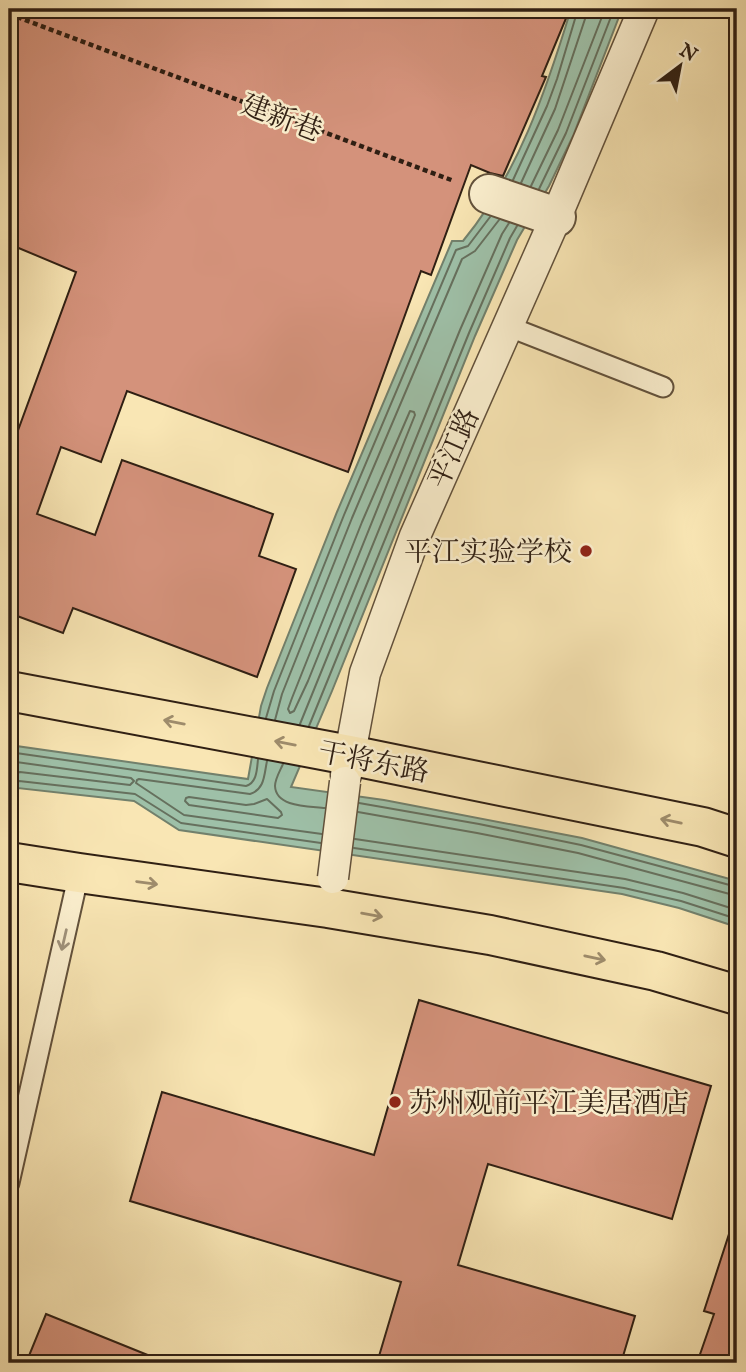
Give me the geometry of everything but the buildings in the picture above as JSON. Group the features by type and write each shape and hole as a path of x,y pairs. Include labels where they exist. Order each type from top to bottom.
{"main road":[{"name":"干将东路","path":"9,691 241,735 341,763 703,827 737,838"},
{"path":"24,864 79,873 330,893 503,938 656,971 737,995"}],"street":[{"name":"平江路","path":"330,893 341,763 365,673 410,548 507,326 548,215 644,9"},
{"path":"489,194 548,215"}],"lane":[{"path":"507,326 663,387"},
{"path":"9,1183 79,873"}],"path":[{"name":"建新巷","path":"9,14 489,194"}],"water":[{"path":"571,9 622,9 573,136 549,186 517,240 475,336 291,787 384,800 582,838 737,881 737,927 679,908 622,894 179,830 134,801 18,788 17,804 14,804 9,828 9,745 248,779 261,706 267,688 337,512 452,241 463,241 500,188 515,160 540,101"}],"place":[{"name":"平江实验学校","path":"586,551"},
{"name":"苏州观前平江美居酒店","path":"395,1102"}]}
